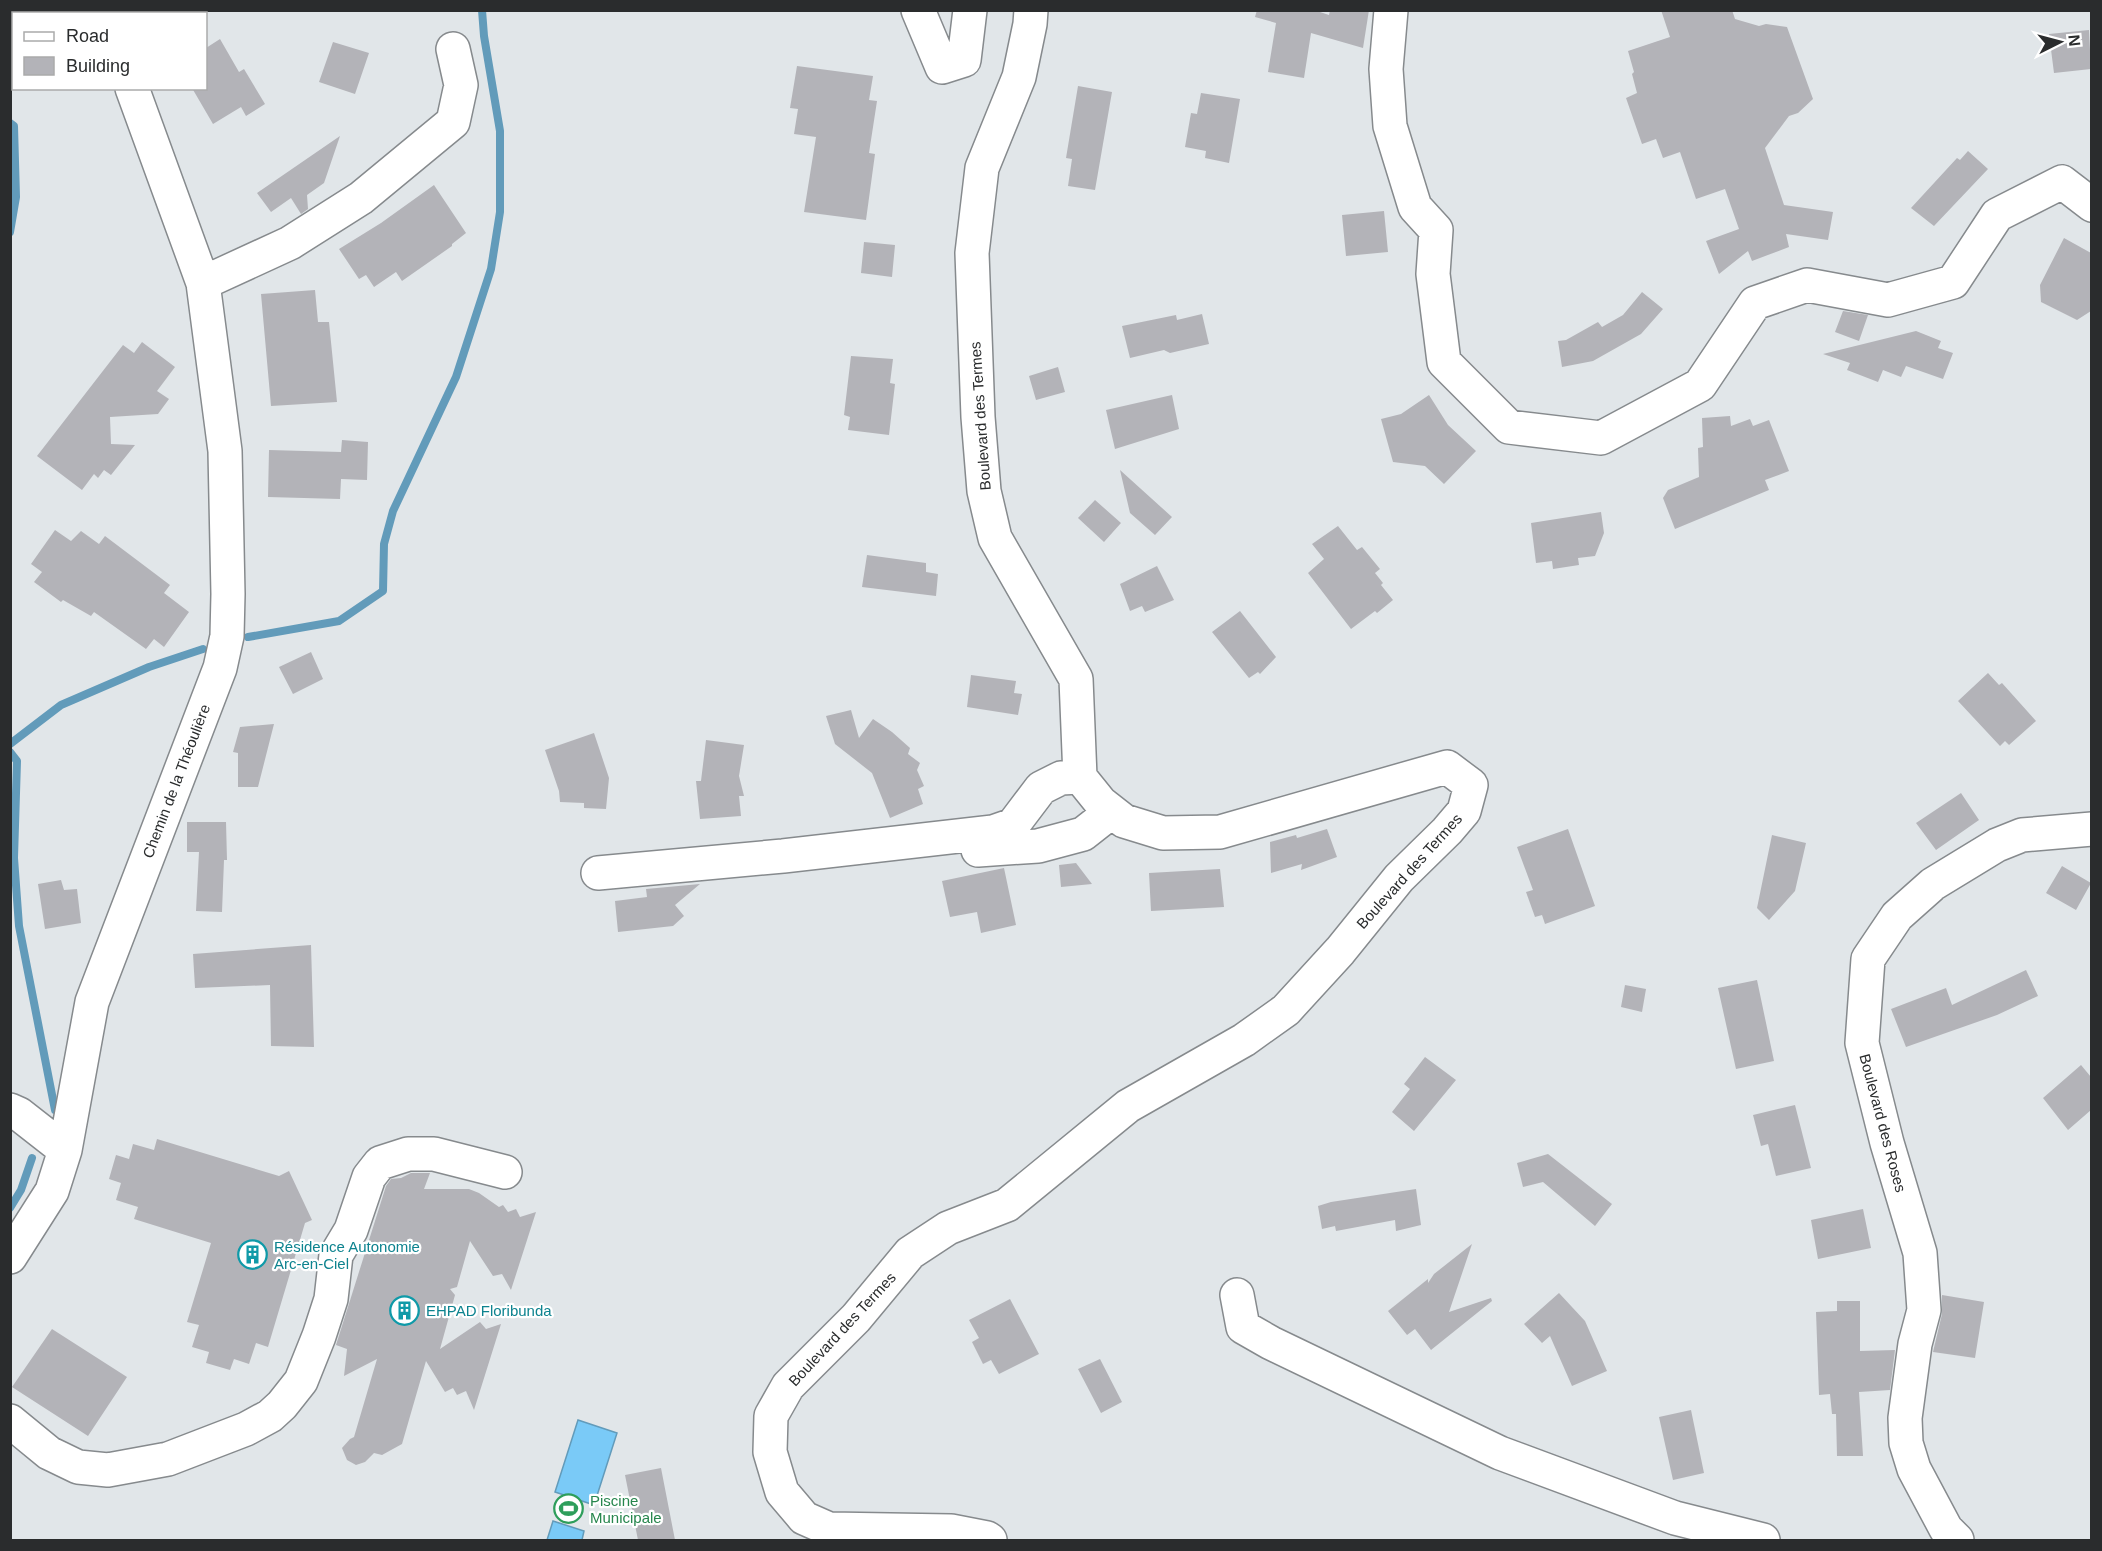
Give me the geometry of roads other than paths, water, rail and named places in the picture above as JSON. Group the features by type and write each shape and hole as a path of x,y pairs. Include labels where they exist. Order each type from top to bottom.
{"street":[{"path":"918,10 942,67 964,60 970,10"},
{"name":"Boulevard des Termes","path":"990,1540 951,1531 830,1529 804,1518 782,1492 770,1452 771,1416 788,1386 856,1318 910,1253 948,1228 1007,1205 1128,1106 1244,1040 1286,1010 1340,951 1399,878 1464,811 1471,785 1447,767 1220,832 1163,832 1124,821 1101,803 1080,777 1076,679 995,538 984,491 978,417 972,253 982,168 1019,77 1031,10"},
{"path":"1391,10 1386,69 1390,126 1415,207 1436,230 1433,274 1444,362 1509,427 1601,438 1701,385 1755,303 1807,285 1888,300 1953,282 1997,215 2062,182 2091,205"},
{"path":"203,283 290,243 361,198 453,122 462,85 453,49"},
{"name":"Chemin de la Théoulière","path":"10,1257 52,1191 65,1150 92,1002 219,668 227,636 225,451 203,283 133,90"},
{"path":"598,873 783,856 993,832 1013,825 1041,788 1061,778 1080,777"},
{"path":"700,878 930,853 1038,846 1083,834 1111,812"},
{"name":"Boulevard des Roses","path":"1957,1540 1946,1529 1919,1479 1906,1443 1905,1418 1915,1344 1924,1310 1920,1253 1887,1143 1862,1043 1868,959 1897,916 1933,884 1997,845 2022,835 2091,829"},
{"path":"10,1110 19,1114 65,1150"},
{"path":"10,1421 49,1452 78,1467 108,1470 168,1459 246,1429 270,1416 301,1381 331,1299 336,1255 351,1230 369,1178 380,1163 408,1154 434,1154 505,1172"},
{"path":"1237,1295 1243,1327 1271,1343 1500,1453 1675,1518 1763,1540"}],"water":[{"path":"578,1420 617,1433 594,1505 555,1492"},
{"path":"553,1521 584,1531 582,1540 547,1540"}],"waterway":[{"path":"248,637 339,621 383,591 384,544 393,511 456,377 491,269 500,212 500,131 484,36 482,10"},
{"path":"10,123 14,126 16,197 10,232"},
{"path":"10,744 61,705 149,667 203,649"},
{"path":"10,752 17,761 14,858 19,926 55,1110"},
{"path":"10,1208 21,1190 32,1158"}],"place":[{"name":"Résidence Autonomie Arc-en-Ciel","path":"253,1255"},
{"name":"EHPAD Floribunda","path":"405,1310"},
{"name":"Piscine Municipale","path":"569,1509"}]}
